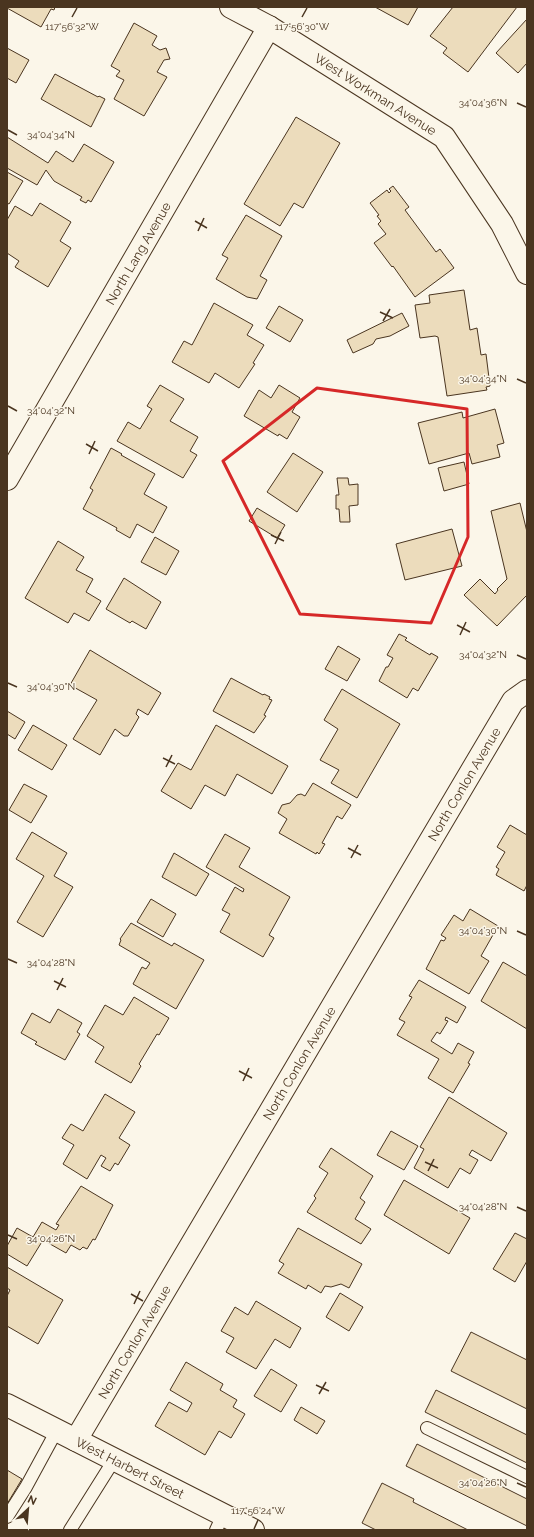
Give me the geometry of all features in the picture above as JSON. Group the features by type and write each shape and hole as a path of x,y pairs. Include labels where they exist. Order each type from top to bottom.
{"street":[{"name":"West Workman Avenue","path":"231,7 269,27 444,137 502,224 527,273"},
{"name":"North Lang Avenue","path":"7,479 269,27"},
{"name":"North Conlon Avenue","path":"66,1435 513,701 527,691"},
{"name":"West Harbert Street","path":"7,1405 114,1460 220,1522 253,1530"}],"lane":[{"path":"427,1428 527,1477"},
{"path":"7,1517 26,1487 66,1435"},
{"path":"70,1530 114,1460"}],"highlighted area":[{"path":"317,388 467,409 468,537 431,623 300,614 223,461"}],"building":[{"path":"55,7 54,10 51,9 41,27 7,8"},
{"path":"375,7 418,7 408,25"},
{"path":"453,7 517,7 468,72 443,53 447,48 430,36"},
{"path":"527,19 527,63 518,73 496,53"},
{"path":"134,23 157,36 152,45 160,50 166,48 170,59 164,60 157,72 167,77 144,116 114,99 124,80 116,76 120,71 111,66"},
{"path":"7,48 29,60 16,83 7,78"},
{"path":"55,74 98,97 99,96 105,99 91,127 41,99"},
{"path":"296,117 340,143 303,208 294,203 280,226 244,204"},
{"path":"7,137 48,163 56,151 73,162 84,144 114,162 91,202 88,200 86,203 80,200 82,197 54,181 46,170 37,185 7,168"},
{"path":"7,172 23,181 9,204 7,203"},
{"path":"393,186 409,207 405,210 436,252 440,249 454,268 415,297 393,266 392,267 374,243 386,234 378,224 381,221 377,216 379,215 370,203 387,190 389,193 391,191 389,189"},
{"path":"40,203 71,222 60,241 71,248 48,287 15,267 19,261 7,253 7,220 15,206 32,216"},
{"path":"246,215 282,236 260,276 267,280 257,299 247,297 216,279 228,258 222,255"},
{"path":"464,290 470,330 477,328 481,355 486,354 490,386 486,387 487,390 447,396 438,337 420,338 415,305 430,303 429,295"},
{"path":"214,303 253,325 247,335 264,345 253,363 255,364 239,388 215,373 209,383 172,362 184,341 192,345"},
{"path":"279,306 303,320 290,342 266,328"},
{"path":"402,313 409,326 390,336 376,339 373,344 353,353 347,340"},
{"path":"160,385 184,399 170,421 198,437 190,451 197,455 183,478 117,441 128,422 140,429 152,409 147,406"},
{"path":"279,385 300,398 292,412 300,417 287,439 279,434 278,436 244,416 259,390 271,398"},
{"path":"495,409 504,443 497,445 500,457 472,464 469,453 429,464 418,423 462,412 463,418"},
{"path":"111,448 155,474 144,494 167,507 153,533 137,524 130,538 116,530 117,528 83,509 93,490 90,488"},
{"path":"293,453 323,472 297,512 267,492"},
{"path":"464,462 469,484 444,491 438,468"},
{"path":"337,478 348,478 349,485 358,484 358,505 349,506 350,522 340,522 339,509 336,509 336,495 339,495"},
{"path":"520,503 527,532 527,595 497,626 464,595 480,579 495,594 498,590 497,589 507,579 491,511"},
{"path":"257,508 285,525 277,538 249,521"},
{"path":"452,529 462,566 405,580 396,544"},
{"path":"155,537 179,551 166,575 141,562"},
{"path":"58,541 84,557 76,570 93,579 86,592 101,601 89,621 74,613 68,623 25,598"},
{"path":"124,578 161,602 146,629 132,621 130,623 106,609"},
{"path":"399,634 407,638 405,640 430,655 431,653 438,657 418,691 413,688 407,698 379,681 386,667 388,667 393,658 387,655"},
{"path":"338,646 360,659 347,681 325,669"},
{"path":"90,650 161,693 148,715 138,709 136,714 139,717 128,736 124,736 115,729 100,755 73,739 97,700 70,685"},
{"path":"231,678 263,695 264,694 270,697 269,699 272,700 264,715 266,716 254,733 213,711"},
{"path":"342,689 400,724 357,798 331,783 339,770 320,760 338,729 324,720"},
{"path":"7,711 25,722 15,739 7,734"},
{"path":"33,725 67,745 52,770 18,750"},
{"path":"216,725 288,766 272,794 237,774 225,796 205,785 191,809 161,791 178,763 191,770"},
{"path":"313,783 351,805 342,819 337,816 322,843 325,844 319,854 317,852 316,854 279,833 287,819 278,813 282,805 290,803 297,795 301,794 305,796"},
{"path":"24,784 47,796 31,823 9,810"},
{"path":"510,825 527,835 527,885 524,891 496,875 499,869 496,867 505,852 497,847"},
{"path":"32,832 67,853 54,876 73,887 43,937 17,922 44,876 16,859"},
{"path":"225,834 250,848 239,867 290,897 269,935 274,938 263,957 220,932 230,914 222,910 235,887 243,892 244,889 206,867"},
{"path":"174,853 209,874 196,896 162,877"},
{"path":"151,899 176,914 163,937 137,922"},
{"path":"470,909 498,926 481,956 489,961 469,994 426,969 441,940 444,941 446,938 441,935 454,915 463,921"},
{"path":"131,923 172,946 174,943 204,960 176,1009 133,984 142,967 146,969 150,963 119,945 120,939"},
{"path":"503,962 527,976 527,1029 481,1001"},
{"path":"419,980 466,1007 457,1023 446,1017 445,1020 448,1021 440,1034 437,1032 431,1041 452,1054 458,1043 474,1052 468,1063 470,1064 453,1093 428,1078 439,1059 397,1035 405,1022 399,1019 412,997 409,996"},
{"path":"134,997 169,1018 159,1035 157,1034 139,1064 141,1066 131,1083 95,1062 104,1047 87,1036 105,1005 123,1015"},
{"path":"58,1009 82,1023 77,1032 80,1034 65,1060 35,1044 37,1042 21,1033 32,1013 50,1023"},
{"path":"105,1094 135,1112 119,1138 130,1145 118,1165 115,1163 110,1171 101,1166 106,1158 101,1155 87,1179 63,1164 74,1145 62,1138 71,1124 83,1131"},
{"path":"449,1097 507,1133 491,1161 472,1150 469,1155 478,1160 470,1174 460,1168 448,1188 414,1168 424,1149 420,1147"},
{"path":"391,1131 418,1146 404,1170 377,1155"},
{"path":"331,1148 373,1176 360,1198 365,1202 355,1219 371,1229 361,1244 307,1212 316,1198 314,1196 328,1173 319,1167"},
{"path":"404,1180 470,1218 449,1254 384,1215"},
{"path":"81,1186 113,1205 95,1240 93,1239 87,1249 83,1247 80,1250 71,1245 66,1253 43,1240 27,1266 7,1254 7,1246 17,1228 33,1237 42,1222 56,1230 59,1225 56,1224"},
{"path":"298,1228 362,1264 349,1288 341,1284 331,1287 325,1286 321,1293 308,1285 306,1289 278,1273 284,1264 279,1261"},
{"path":"515,1233 527,1239 527,1261 515,1282 493,1269"},
{"path":"7,1267 63,1300 38,1344 7,1326 7,1296 10,1290 7,1288"},
{"path":"340,1293 363,1307 349,1331 326,1317"},
{"path":"256,1301 301,1328 290,1348 275,1339 256,1369 226,1352 234,1338 221,1331 235,1307 248,1315"},
{"path":"471,1332 527,1360 527,1409 451,1371"},
{"path":"186,1362 223,1384 220,1390 237,1400 233,1407 245,1414 231,1438 219,1431 205,1455 155,1426 169,1402 187,1412 192,1403 170,1390"},
{"path":"271,1369 297,1385 281,1412 254,1396"},
{"path":"436,1390 527,1435 527,1463 425,1412"},
{"path":"301,1407 325,1421 317,1434 294,1420"},
{"path":"417,1444 527,1499 527,1526 406,1466"},
{"path":"7,1470 22,1479 7,1504"},
{"path":"382,1483 414,1499 413,1502 468,1530 376,1530 362,1523"}]}
